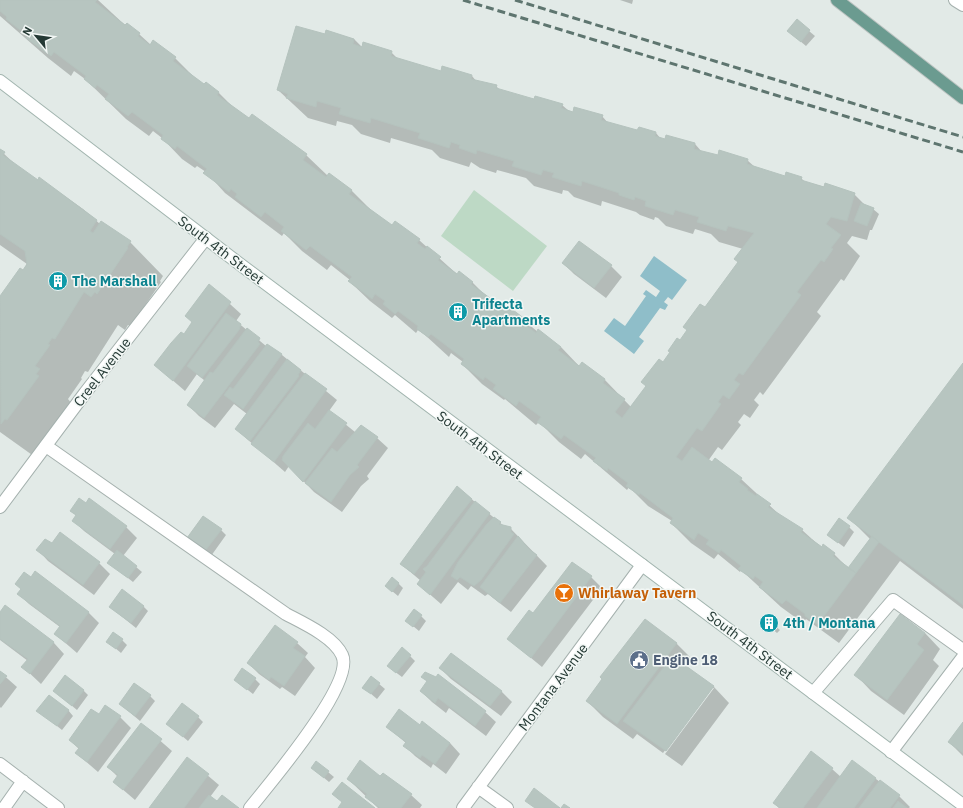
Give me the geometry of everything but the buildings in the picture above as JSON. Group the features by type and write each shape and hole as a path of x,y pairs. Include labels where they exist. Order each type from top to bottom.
{"main road":[{"path":"837,0 963,98"},
{"path":"955,0 963,5"},
{"name":"South 4th Street","path":"0,81 206,238 963,806"},
{"name":"Creel Avenue","path":"0,507 206,238"},
{"path":"46,446 286,614 318,631 334,645 342,655 345,665 341,678 320,717 250,808"},
{"name":"Montana Avenue","path":"463,808 642,565"},
{"path":"813,693 893,600 963,650"},
{"path":"891,752 963,657"},
{"path":"0,764 58,808"},
{"path":"4,808 23,781"},
{"path":"478,787 507,808"}],"green space":[{"path":"474,190 547,246 513,291 441,236"}],"water":[{"path":"654,256 687,280 672,300 668,297 664,302 668,305 665,310 660,308 639,337 644,341 634,354 604,331 614,318 625,326 646,296 643,294 646,290 656,297 660,291 640,276"}],"railway":[{"path":"463,0 963,152"},
{"path":"515,0 963,137"}],"place":[{"name":"The Marshall","path":"58,281"},
{"name":"Trifecta Apartments","path":"458,312"},
{"name":"Whirlaway Tavern","path":"564,593"},
{"name":"4th / Montana","path":"769,623"},
{"name":"Engine 18","path":"639,660"}]}
